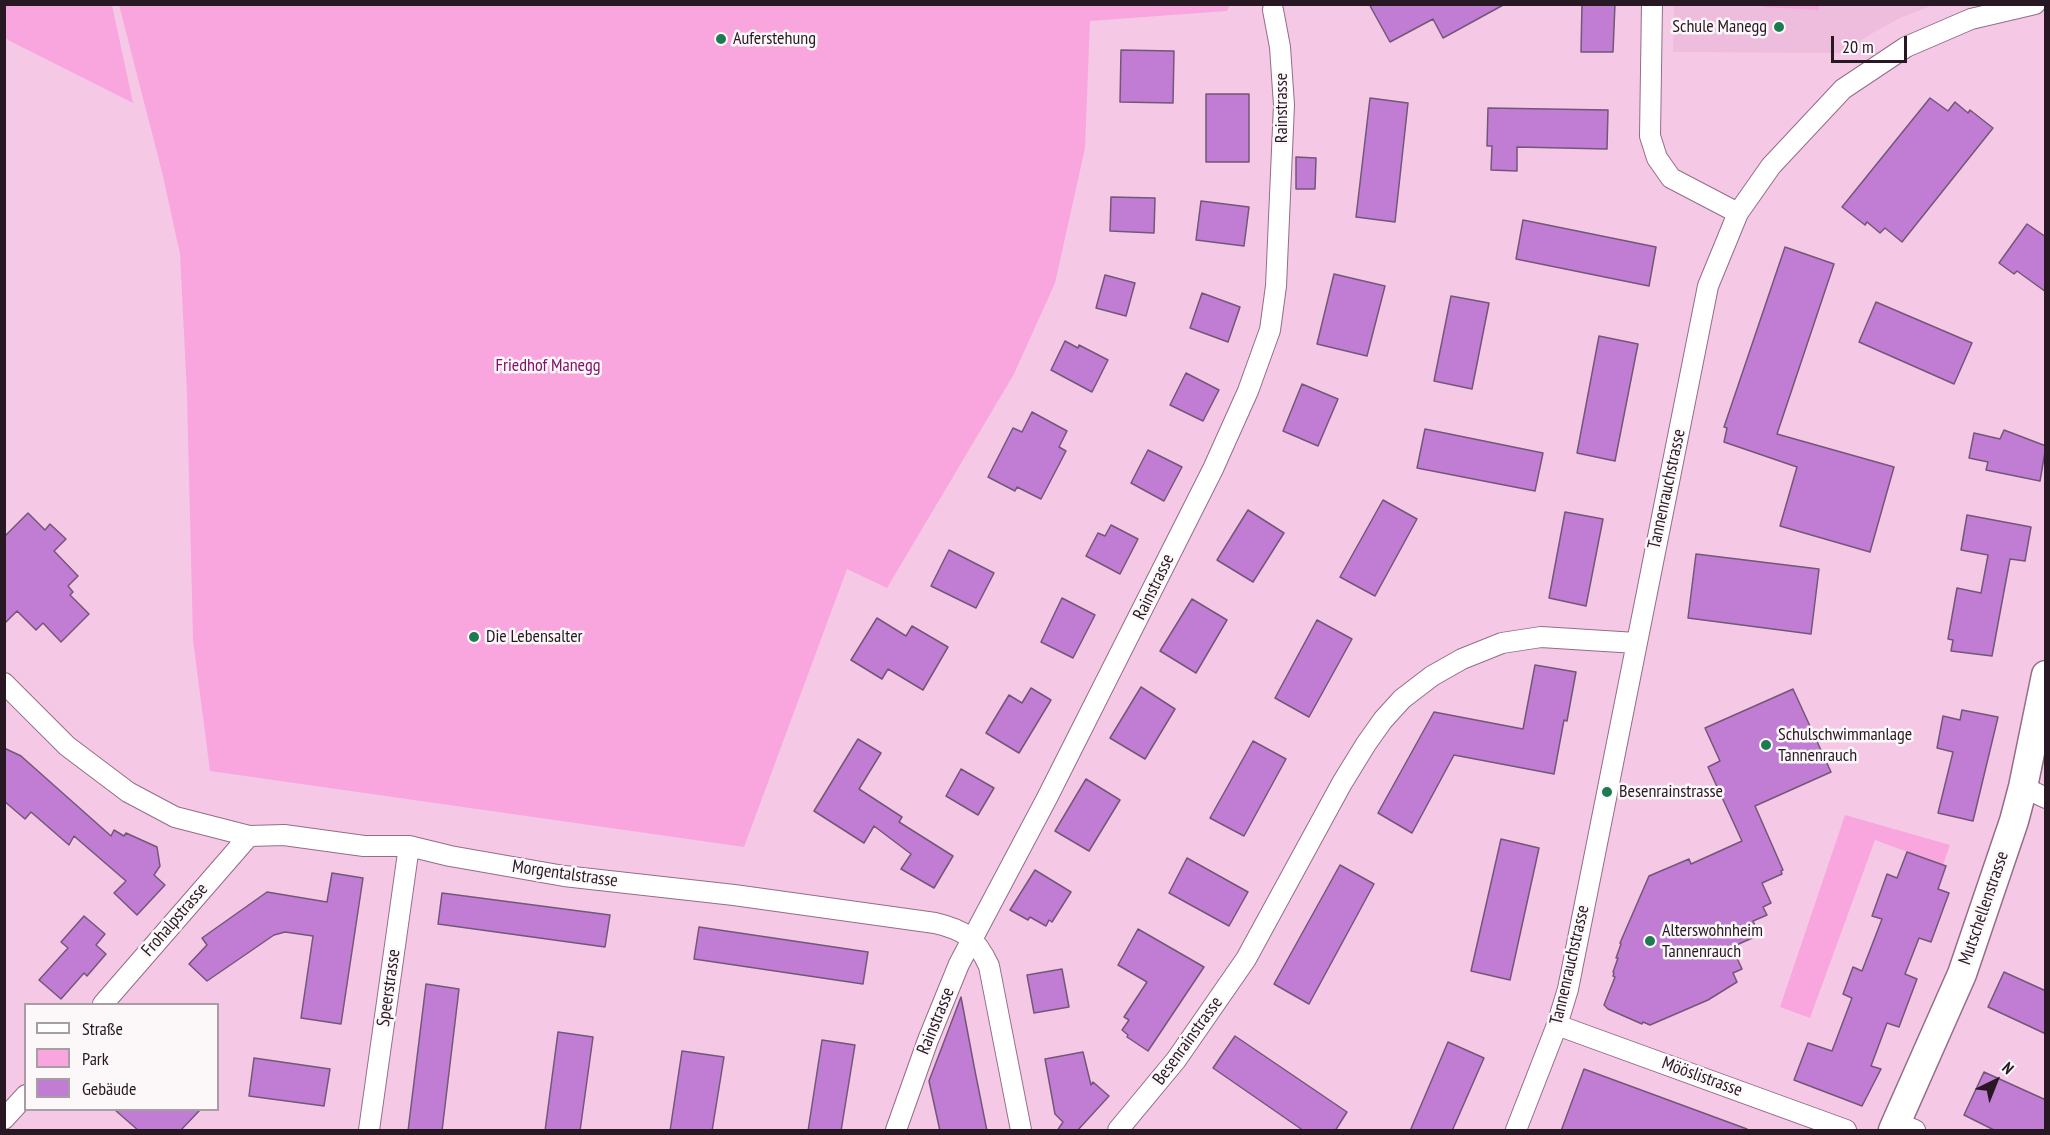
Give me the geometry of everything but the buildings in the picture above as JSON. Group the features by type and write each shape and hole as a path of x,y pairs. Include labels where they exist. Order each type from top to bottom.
{"street":[{"path":"1652,4 1650,136 1657,158 1671,178 1738,213"},
{"name":"Tannenrauchstrasse","path":"1516,1131 1557,1025 1568,989 1708,286 1738,213 1771,166 1810,122 1843,89 1866,72 1906,47 1971,19 2035,4"},
{"name":"Rainstrasse","path":"896,1131 927,1040 959,964 1133,629 1213,469 1248,391 1270,330 1276,286 1284,105 1280,47 1273,10"},
{"name":"Besenrainstrasse","path":"1118,1131 1176,1060 1246,959 1342,783 1383,720 1402,699 1432,676 1462,659 1502,643 1541,637 1636,643"},
{"name":"Mutschellenstrasse","path":"1902,1128 2034,793 2046,675"},
{"name":"Morgentalstrasse","path":"5,684 67,746 128,792 176,817 249,836 284,836 364,846 410,846 450,856 564,876 734,895 935,923 955,928 972,940 982,952 989,966 1021,1131"},
{"name":"Frohalpstrasse","path":"105,1003 249,836"},
{"name":"Speerstrasse","path":"369,1131 410,846"},
{"name":"Mööslistrasse","path":"1557,1025 1846,1131"},
{"path":"4,1119 24,1097"}],"shaded area":[{"name":"Schule Manegg","path":"1674,5 1933,5 1900,18 1843,53 1673,52"}],"green space":[{"path":"5,4 112,5 133,103 8,40 5,37"},
{"name":"Friedhof Manegg","path":"119,4 1230,5 1227,11 1090,21 1085,148 1055,283 1014,374 887,588 847,569 744,847 210,771 193,640 187,394 180,254 162,172"},
{"path":"1765,5 1819,5 1819,10 1764,7"},
{"path":"1845,815 1950,845 1943,865 1875,840 1810,1018 1780,1007"}],"place":[{"name":"Schule Manegg","path":"1779,27"},
{"name":"Auferstehung","path":"721,39"},
{"name":"Die Lebensalter","path":"474,637"},
{"name":"Schulschwimmanlage Tannenrauch","path":"1766,745"},
{"name":"Besenrainstrasse","path":"1607,792"},
{"name":"Alterswohnheim Tannenrauch","path":"1650,941"}]}
